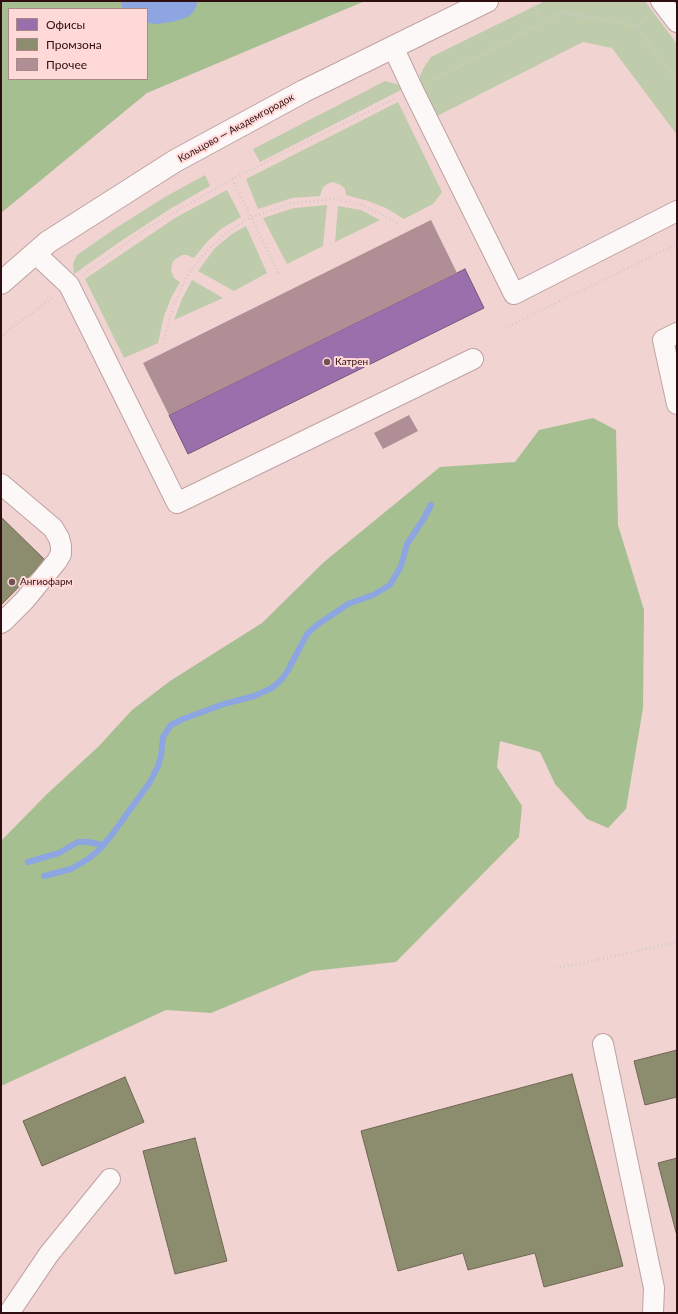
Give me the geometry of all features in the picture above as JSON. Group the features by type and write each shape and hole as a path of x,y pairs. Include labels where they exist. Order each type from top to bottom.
{"main road":[{"name":"Кольцово — Академгородок","path":"1,283 48,242 175,161 304,91 487,1"}],"street":[{"path":"662,3 677,22"},
{"path":"393,47 514,294 677,211"},
{"path":"35,253 69,285 177,503 473,359"},
{"path":"677,333 663,340 677,404"},
{"path":"1,484 53,528 59,538 61,554 24,601 1,623"},
{"path":"603,1044 654,1288 653,1313"},
{"path":"9,1313 49,1254 110,1179"}],"path":[{"path":"531,1 543,22"},
{"path":"636,26 662,3"},
{"path":"1,338 10,329 102,259 146,229 232,179 413,90 564,12 636,26 677,82"},
{"path":"232,179 279,274"},
{"path":"164,339 173,307 187,276 201,257 226,233 251,217 293,204 334,199 362,205 398,224"},
{"path":"505,328 677,244"},
{"path":"556,968 677,942"}],"green space":[{"path":"1,1 365,1 147,93 1,213"},
{"path":"545,1 645,1 677,44 677,135 612,48 583,42 437,116 420,83 420,76 431,57"},
{"path":"385,81 397,84 403,89 260,162 253,149"},
{"path":"398,102 442,192 433,204 404,219 386,208 346,195 345,189 341,185 333,182 323,187 320,196 292,198 258,209 246,179"},
{"path":"205,175 210,186 170,209 74,274 73,264 77,255 165,197"},
{"path":"227,190 241,217 221,229 206,243 194,258 187,255 182,255 174,260 171,270 174,278 180,282 171,298 164,316 158,343 124,358 85,279 175,218"},
{"path":"327,205 323,246 287,264 263,218 294,208"},
{"path":"338,206 361,210 380,220 335,242"},
{"path":"246,226 267,273 234,291 198,271 215,248 232,234"},
{"path":"192,280 223,298 174,320 182,299"},
{"path":"593,418 616,430 618,525 644,610 643,708 626,809 608,828 587,819 555,784 540,752 500,741 497,767 522,806 519,837 396,962 312,971 211,1013 166,1010 1,1086 1,841 47,794 99,746 132,710 170,681 262,623 324,562 440,467 515,462 539,430"}],"building: Офисы":[{"name":"Катрен","path":"465,269 484,308 188,454 169,415"}],"building: Промзона":[{"name":"Ангиофарм","path":"1,517 45,560 1,605"},
{"path":"677,1050 677,1097 645,1105 634,1061"},
{"path":"572,1074 623,1266 544,1287 535,1253 468,1270 463,1253 398,1271 361,1131"},
{"path":"125,1077 144,1122 42,1166 23,1121"},
{"path":"195,1138 227,1261 175,1274 143,1151"},
{"path":"677,1158 677,1236 658,1163"}],"building: Прочее":[{"path":"431,220 457,273 169,415 143,363"},
{"path":"409,415 418,431 383,449 374,433"}],"waterway":[{"path":"139,1 156,6 179,1"},
{"path":"44,876 71,869 88,859 99,850 111,836 150,782 161,756 163,737 171,725 183,719 224,704 254,696 272,688 287,672 307,634 317,625 348,604 373,595 390,585 401,566 407,544 431,505"},
{"path":"28,862 59,853 78,842 104,845"}],"place":[{"name":"Катрен","path":"327,362"},
{"name":"Ангиофарм","path":"12,582"}]}
